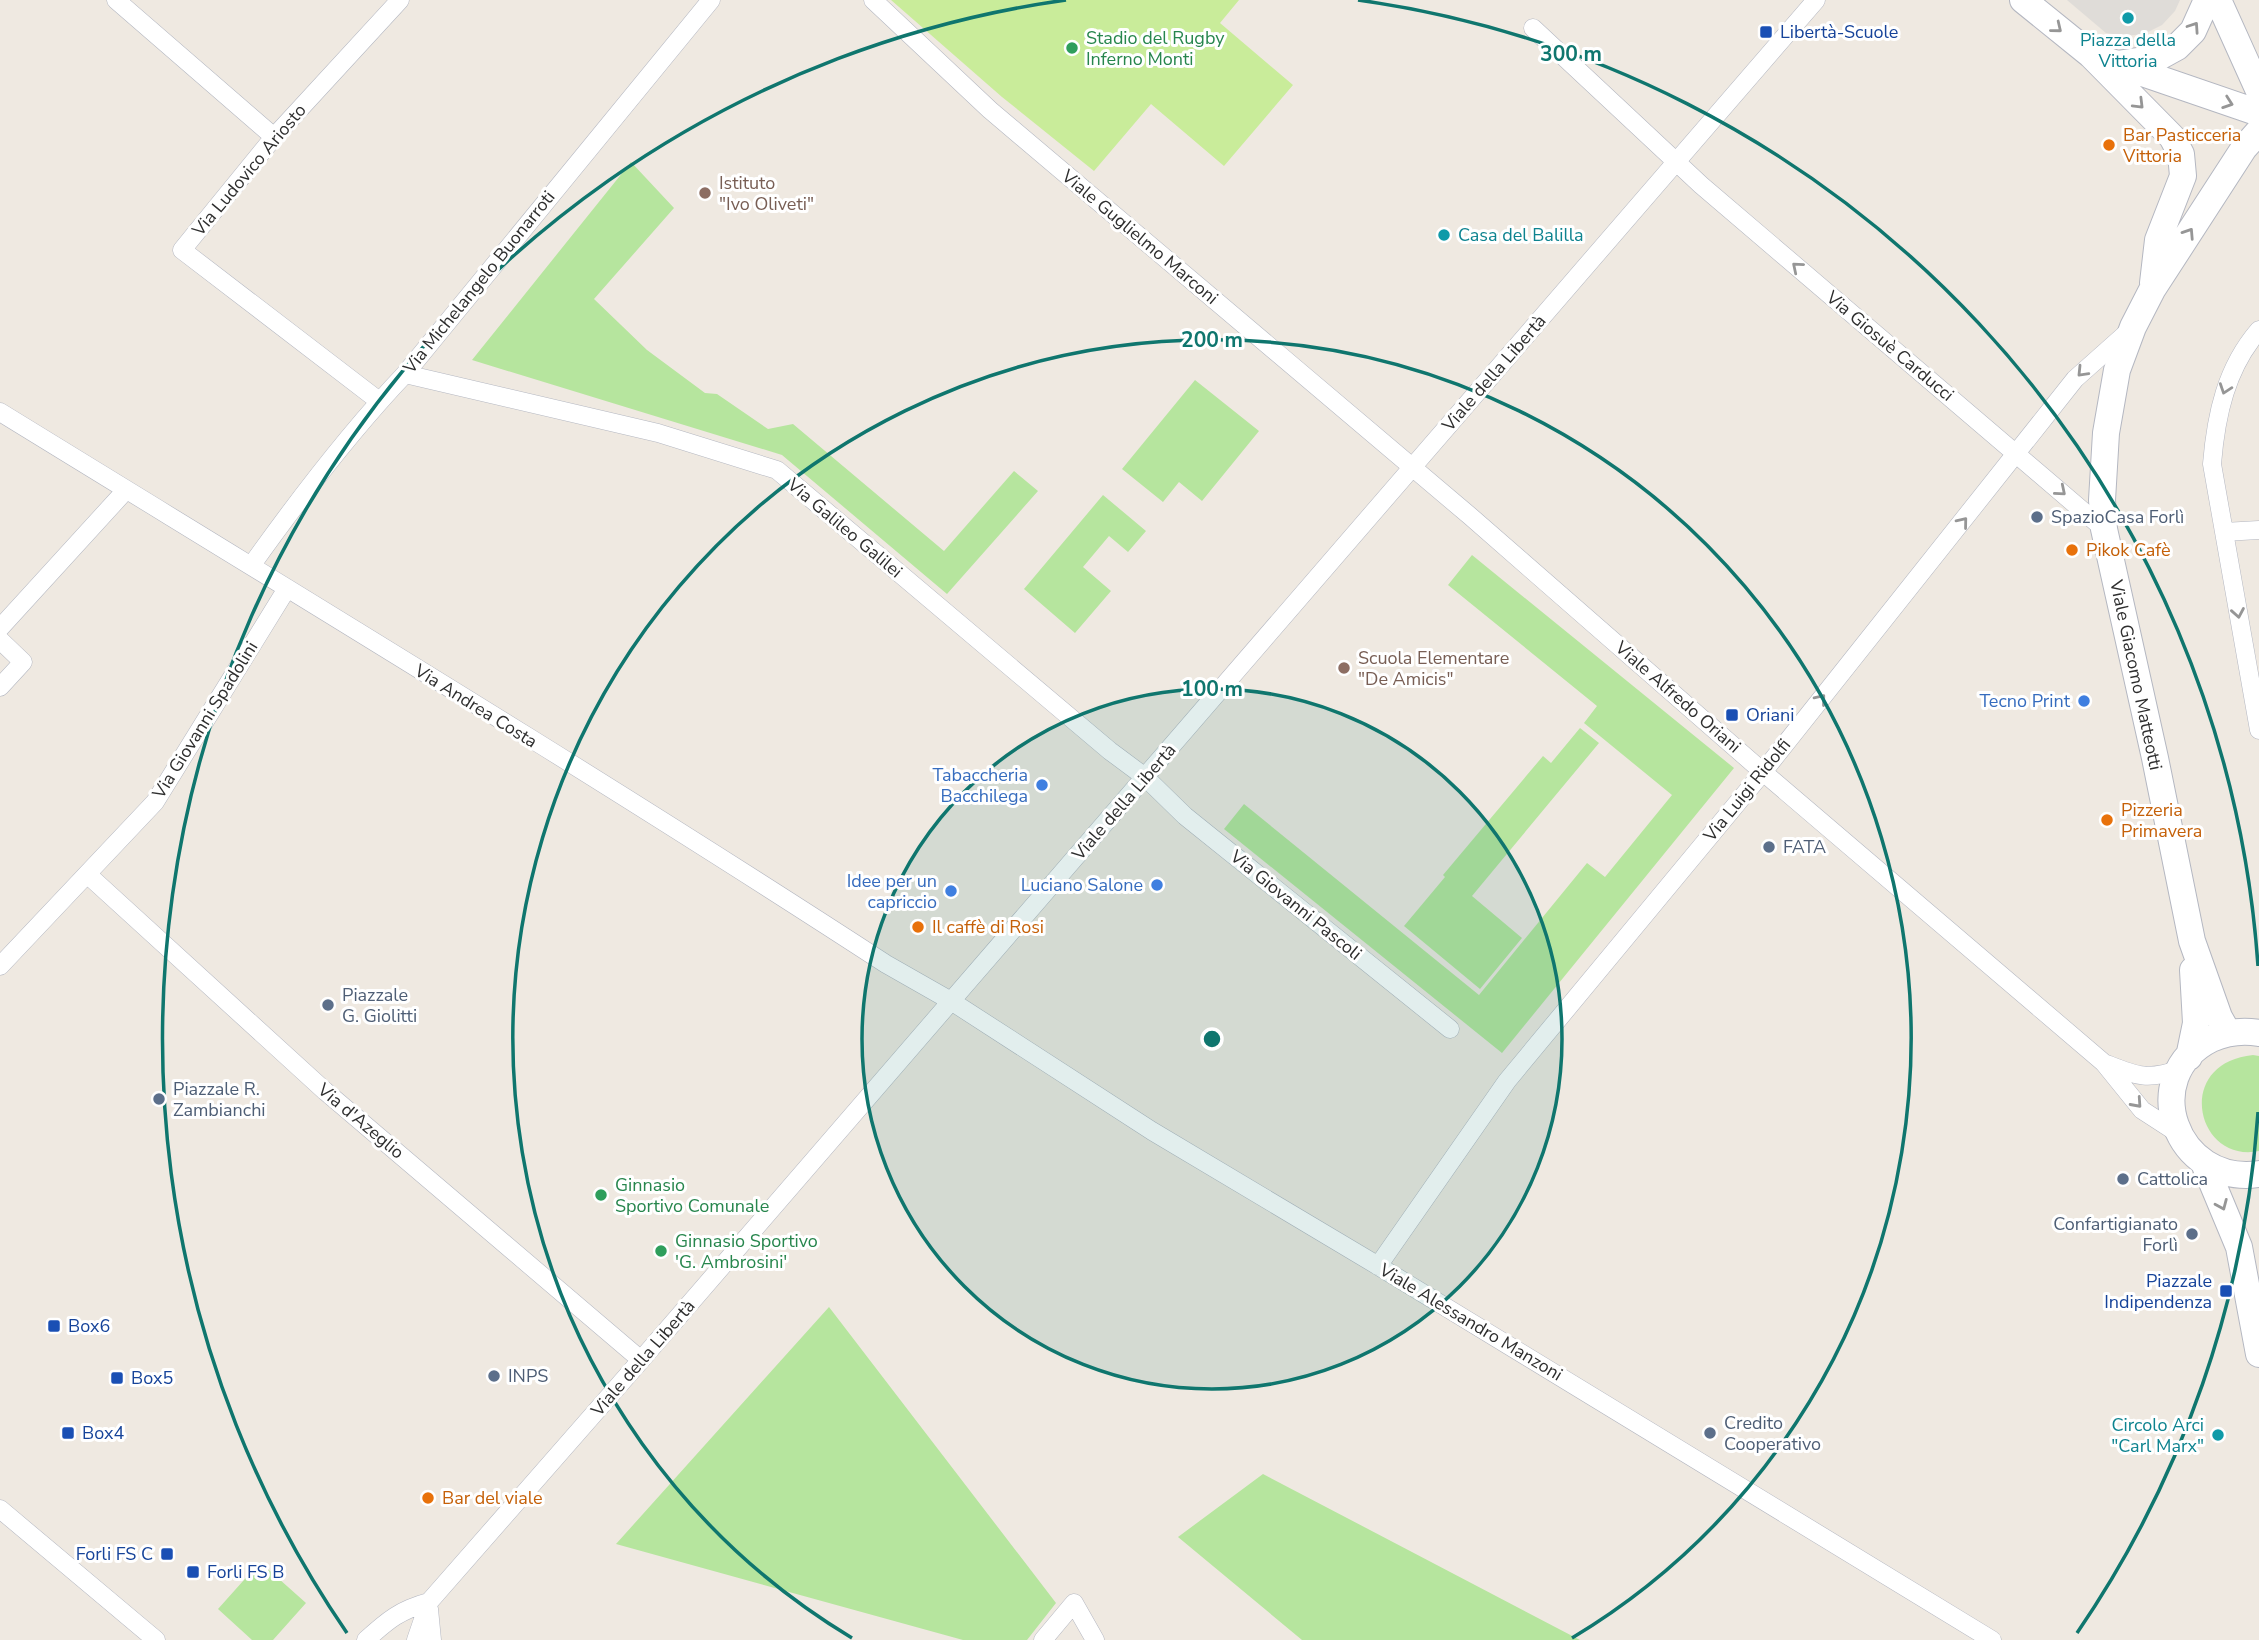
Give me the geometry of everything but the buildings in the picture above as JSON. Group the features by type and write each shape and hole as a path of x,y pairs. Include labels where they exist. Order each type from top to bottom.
{"main road":[{"path":"2023,0 2091,55 2259,113"},
{"path":"2118,64 2157,58 2177,47 2193,31 2207,0"},
{"path":"2218,0 2259,91"},
{"name":"Viale Giacomo Matteotti","path":"2091,55 2172,137 2181,154 2183,176 2158,240 2152,290"},
{"name":"Viale Giacomo Matteotti","path":"2228,1033 2219,1017 2192,941 2104,529 2103,478 2106,433 2117,370 2133,327 2152,290 2244,148 2259,131"},
{"name":"Viale Giacomo Matteotti","path":"2185,1063 2196,1023 2192,941"},
{"path":"2259,1033 2228,1033 2207,1042 2185,1063 2176,1079 2172,1101 2172,1113 2179,1134 2193,1155 2224,1173 2259,1174"},
{"path":"2204,1163 2239,1247 2259,1354"}],"street":[{"path":"116,0 274,137"},
{"name":"Via Ludovico Ariosto","path":"379,401 182,250 274,137 400,0"},
{"name":"Via Michelangelo Buonarroti","path":"251,566 292,509 379,401 405,374 711,0"},
{"name":"Viale Guglielmo Marconi","path":"873,0 990,110 1413,467"},
{"name":"Viale della Libertà","path":"416,1640 429,1602 1816,0"},
{"name":"Via Giosuè Carducci","path":"1533,28 1676,163 2104,529"},
{"name":"Via Luigi Ridolfi","path":"1378,1266 1507,1081 1763,772 2075,379 2133,327"},
{"path":"2259,330 2232,370 2214,435 2212,464 2259,730"},
{"name":"Via Galileo Galilei","path":"405,374 658,433 777,470 1110,751 1145,777"},
{"name":"Via Andrea Costa","path":"0,412 452,690 886,964 951,1001"},
{"name":"Viale Alfredo Oriani","path":"1413,467 1763,772 2104,1063 2142,1110 2179,1134"},
{"path":"0,628 126,490"},
{"path":"2224,532 2259,530"},
{"name":"Via Giovanni Spadolini","path":"0,966 155,802 286,590"},
{"path":"0,640 23,662 0,687"},
{"name":"Via Giovanni Pascoli","path":"1145,777 1185,816 1450,1029"},
{"name":"Via d'Azeglio","path":"87,874 325,1091 641,1360"},
{"name":"Viale Alessandro Manzoni","path":"951,1001 1152,1131 1992,1640"},
{"name":"Viale Alfredo Oriani","path":"2104,1063 2137,1076 2160,1076 2185,1063"},
{"path":"0,1509 156,1640"},
{"path":"429,1602 432,1640"},
{"name":"Viale della Libertà","path":"366,1640 406,1609 429,1602"},
{"path":"1043,1640 1074,1603 1095,1640"}],"green space":[{"name":"Stadio del Rugby Inferno Monti","path":"891,0 1239,0 1220,23 1293,85 1224,166 1151,104 1094,171 1002,97"},
{"path":"631,162 674,208 594,299 647,350 705,393 717,394 768,429 793,424 944,551 1014,471 1038,491 947,594 782,455 472,360"},
{"path":"1195,380 1259,431 1202,501 1179,482 1163,502 1122,469"},
{"path":"1103,495 1146,531 1128,552 1109,536 1083,567 1111,591 1075,633 1024,589"},
{"path":"1472,555 1734,768 1502,1053 1224,829 1244,804 1479,995 1587,863 1605,877 1672,795 1584,723 1597,706 1448,585"},
{"path":"1580,728 1599,743 1472,896 1522,938 1480,989 1404,926 1543,756 1551,763"},
{"path":"2253,1055 2259,1056 2259,1151 2237,1151 2220,1143 2208,1128 2202,1111 2203,1092 2211,1075 2228,1062"},
{"path":"829,1307 1056,1603 1027,1640 963,1640 616,1544"},
{"path":"1263,1474 1580,1640 1302,1640 1178,1537"},
{"path":"260,1562 306,1603 273,1640 252,1640 218,1609"}],"shaded area":[{"name":"Piazza della Vittoria","path":"2067,0 2180,0 2175,11 2162,25 2144,34 2125,36 2106,33"}],"place":[{"name":"Piazza della Vittoria","path":"2128,18"},
{"name":"Libertà-Scuole","path":"1766,32"},
{"name":"Stadio del Rugby Inferno Monti","path":"1072,48"},
{"name":"Bar Pasticceria Vittoria","path":"2109,145"},
{"name":"Istituto \"Ivo Oliveti\"","path":"705,193"},
{"name":"Casa del Balilla","path":"1444,235"},
{"name":"SpazioCasa Forlì","path":"2037,517"},
{"name":"Pikok Cafè","path":"2072,550"},
{"name":"Scuola Elementare \"De Amicis\"","path":"1344,668"},
{"name":"Tecno Print","path":"2084,701"},
{"name":"Oriani","path":"1732,715"},
{"name":"Tabaccheria Bacchilega","path":"1042,785"},
{"name":"Pizzeria Primavera","path":"2107,820"},
{"name":"FATA","path":"1769,847"},
{"name":"Luciano Salone","path":"1157,885"},
{"name":"Idee per un capriccio","path":"951,891"},
{"name":"Il caffè di Rosi","path":"918,927"},
{"name":"Piazzale G. Giolitti","path":"328,1005"},
{"name":"Piazzale R. Zambianchi","path":"159,1099"},
{"name":"Cattolica","path":"2123,1179"},
{"name":"Ginnasio Sportivo Comunale","path":"601,1195"},
{"name":"Confartigianato Forlì","path":"2192,1234"},
{"name":"Ginnasio Sportivo 'G. Ambrosini'","path":"661,1251"},
{"name":"Piazzale Indipendenza","path":"2226,1291"},
{"name":"Box6","path":"54,1326"},
{"name":"INPS","path":"494,1376"},
{"name":"Box5","path":"117,1378"},
{"name":"Box4","path":"68,1433"},
{"name":"Credito Cooperativo","path":"1710,1433"},
{"name":"Circolo Arci \"Carl Marx\"","path":"2218,1435"},
{"name":"Bar del viale","path":"428,1498"},
{"name":"Forli FS C","path":"167,1554"},
{"name":"Forli FS B","path":"193,1572"}]}
